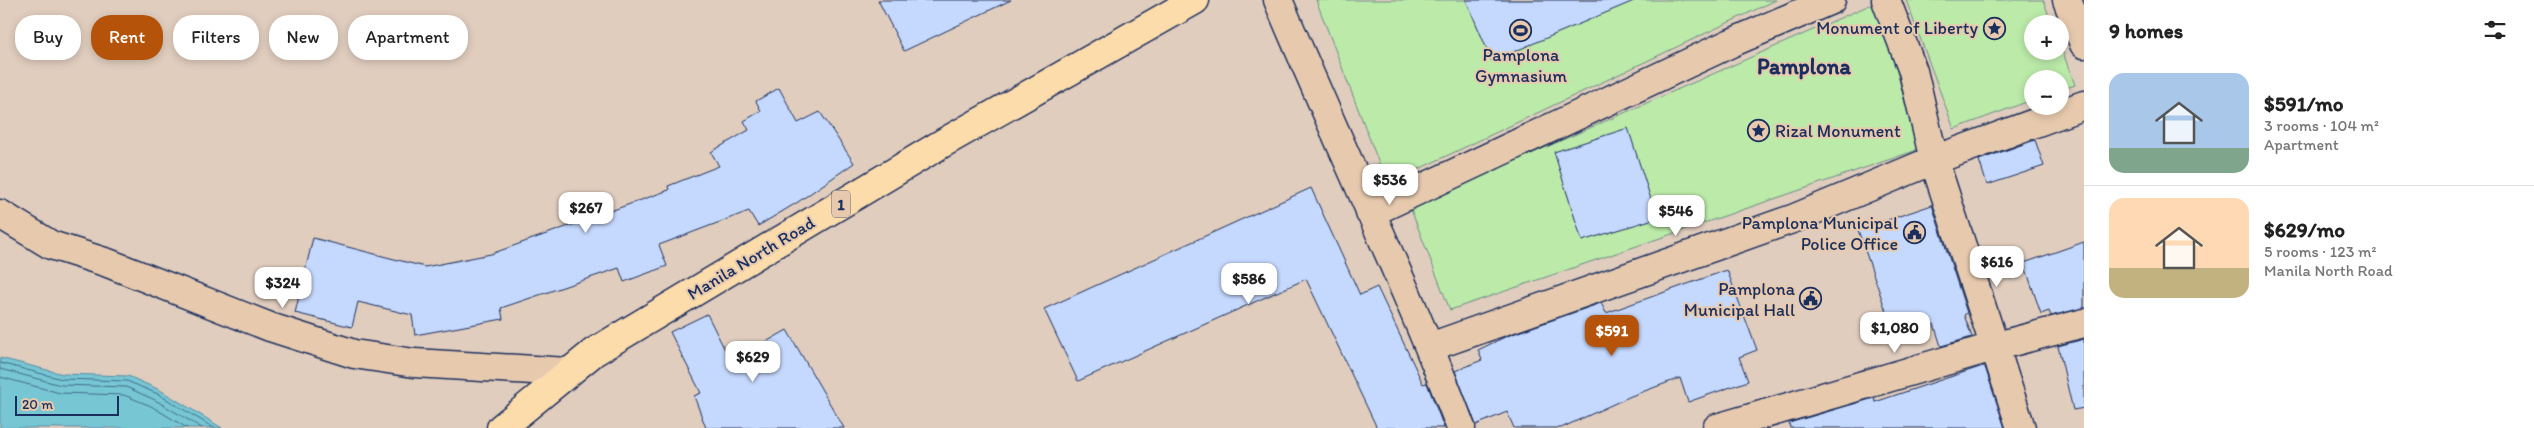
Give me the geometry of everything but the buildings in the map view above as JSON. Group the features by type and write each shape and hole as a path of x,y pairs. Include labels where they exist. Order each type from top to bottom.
{"highway":[{"name":"Manila North Road","path":"501,428 594,352 934,148 1195,0"}],"street":[{"path":"1278,0 1430,347 1461,428"},
{"path":"1370,213 1731,43 1831,0"},
{"path":"1886,0 1913,71 1934,160 1993,347 2021,428"},
{"path":"2066,0 2084,44"},
{"path":"1430,347 1795,218 1934,160 2084,105"},
{"path":"0,214 50,245 108,263 270,327 354,354 414,363 568,372"},
{"path":"1717,428 1993,347 2084,323"}],"green space":[{"path":"1316,0 1776,0 1387,184"},
{"path":"1906,0 2043,0 2049,15 2024,15 2024,60 2066,60 2075,85 2069,87 2069,70 2024,70 2024,103 1954,129"},
{"path":"1879,1 1917,150 1450,310 1410,207"}],"water":[{"path":"0,358 63,374 128,376 160,390 222,428 0,428"}],"place":[{"name":"Monument of Liberty","path":"1994,28"},
{"name":"Pamplona Gymnasium","path":"1521,30"},
{"name":"Rizal Monument","path":"1759,131"},
{"name":"Pamplona Municipal Police Office","path":"1914,233"},
{"name":"Pamplona Municipal Hall","path":"1811,299"}],"district":[{"name":"Pamplona","path":"1804,66"}]}
